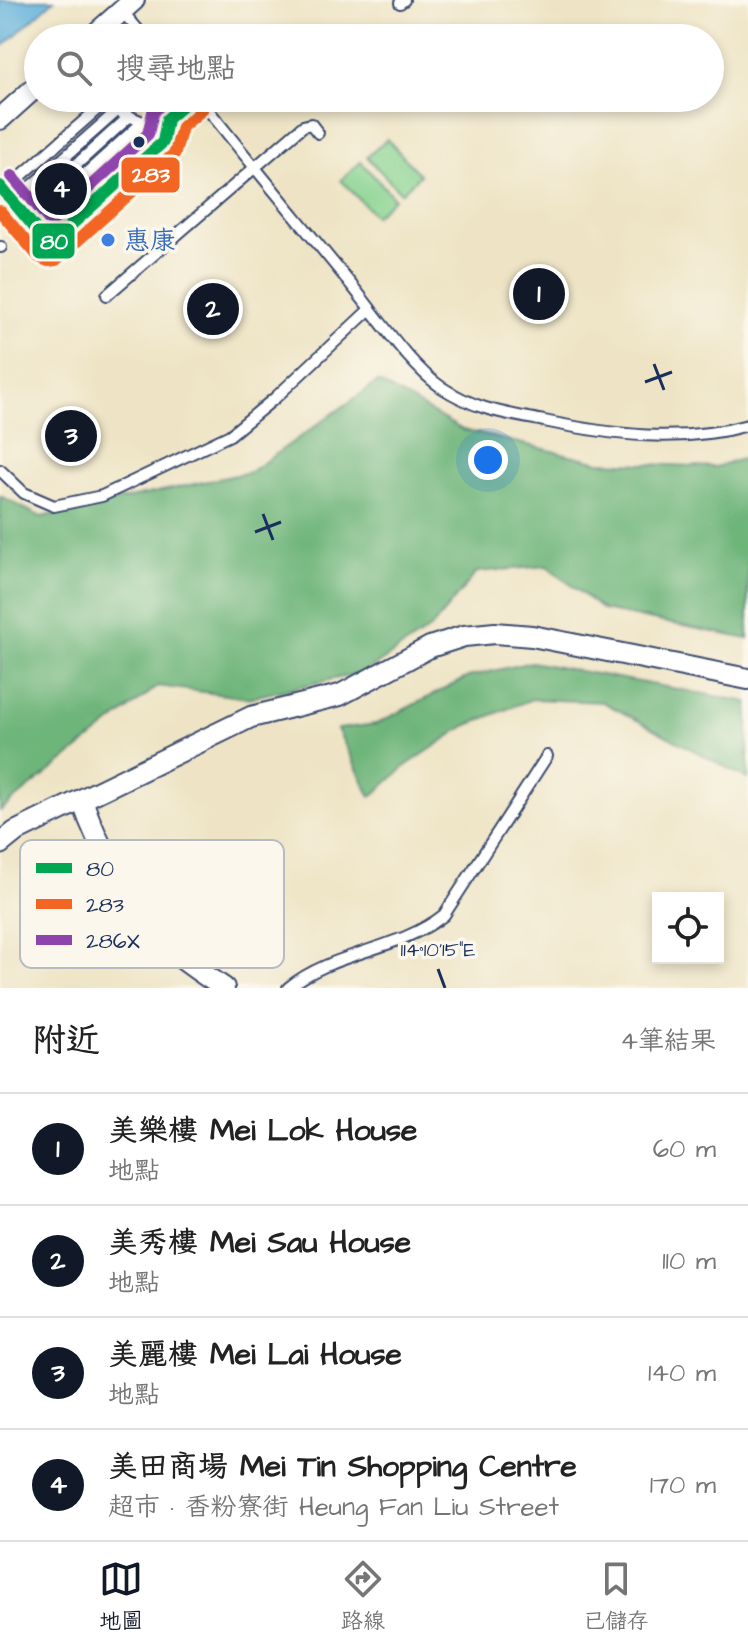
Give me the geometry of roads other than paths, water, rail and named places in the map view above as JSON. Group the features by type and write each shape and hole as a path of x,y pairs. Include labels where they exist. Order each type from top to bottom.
{"street":[{"path":"107,24 128,6"},
{"path":"0,119 24,98"},
{"path":"0,844 15,832 251,717 340,695 430,647 464,636 515,633 748,679"},
{"path":"82,800 100,840"},
{"path":"196,968 224,988"}],"lane":[{"path":"128,6 138,24"},
{"path":"94,112 2,189 49,245 163,142 167,119"},
{"path":"14,202 116,112"},
{"path":"120,112 143,122 167,119"},
{"path":"39,232 175,112"},
{"path":"211,112 370,309 424,373 441,386 496,413 594,432 690,436 748,425"},
{"path":"23,213 130,116"},
{"path":"31,223 143,122"},
{"path":"107,295 303,126 311,124 318,133"},
{"path":"0,470 24,493 54,506 102,496 230,435 275,398 370,309"},
{"path":"288,988 324,967 427,929 444,915 547,756"}],"water":[{"path":"0,0 54,0 24,24 0,49"}],"place":[{"name":"美田商場 Mei Tin Shopping Centre","path":"61,189"},
{"name":"惠康","path":"108,240"},
{"name":"美樂樓 Mei Lok House","path":"539,294"},
{"name":"美秀樓 Mei Sau House","path":"213,309"},
{"name":"美麗樓 Mei Lai House","path":"71,436"}]}
